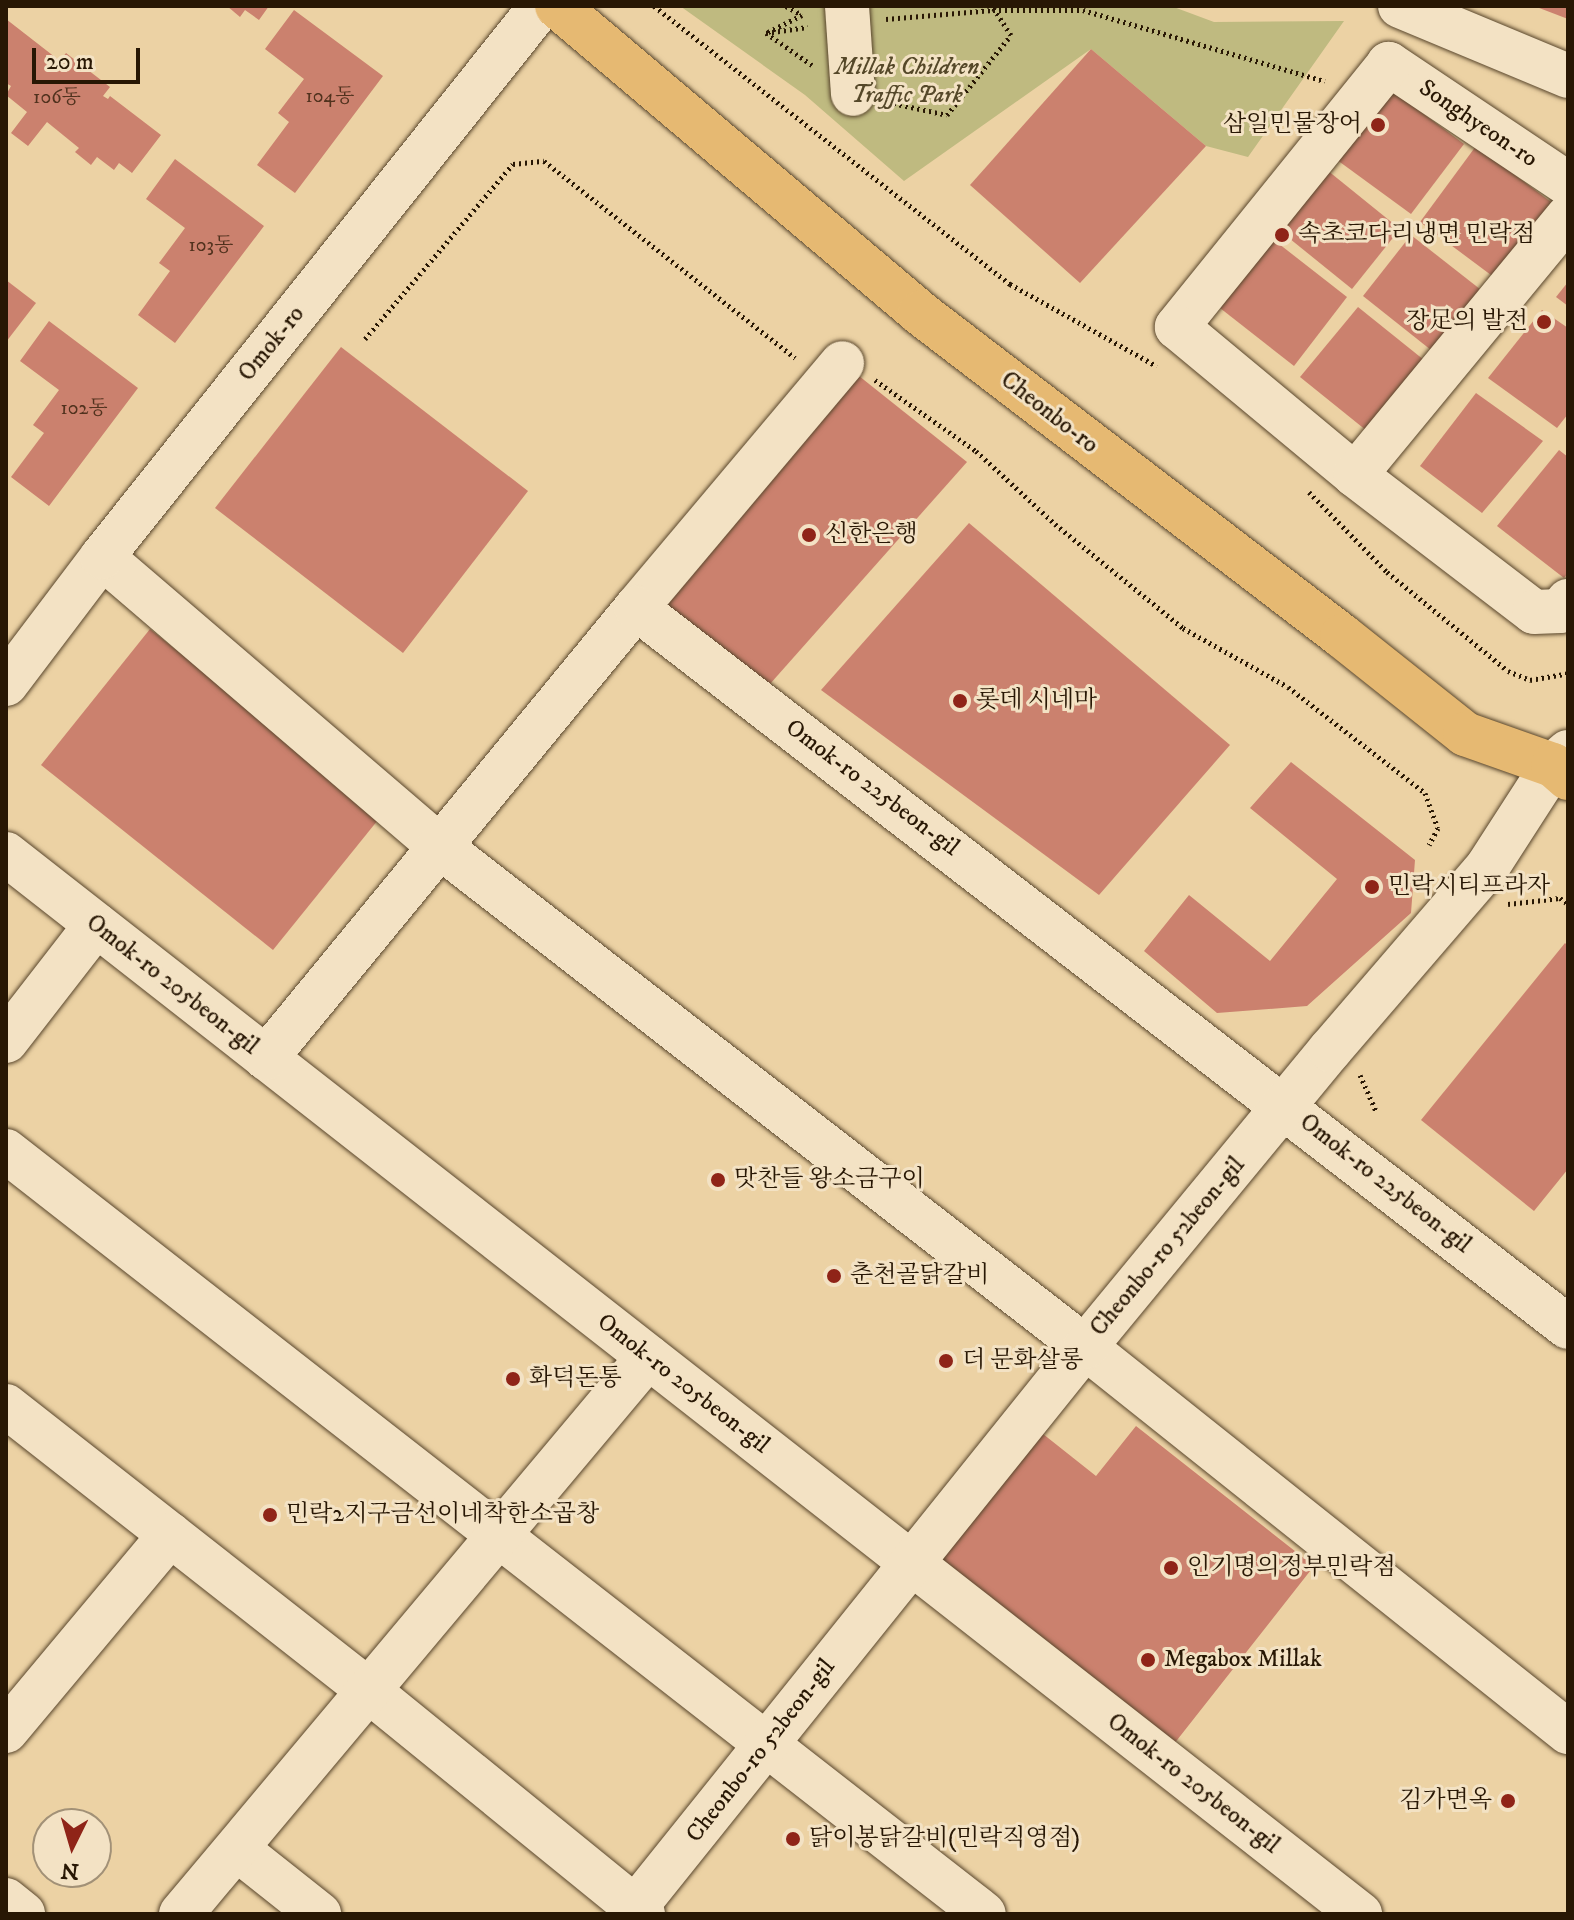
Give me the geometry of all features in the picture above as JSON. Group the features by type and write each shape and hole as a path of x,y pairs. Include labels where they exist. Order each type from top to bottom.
{"main road":[{"name":"Cheonbo-ro","path":"557,6 920,313 1465,734 1563,765"}],"street":[{"name":"Omok-ro","path":"6,684 102,557 541,6"},
{"path":"1418,10 1568,76"},
{"path":"848,14 853,94"},
{"path":"1389,64 1177,327 1355,475 1534,612 1560,611 1568,601"},
{"name":"Songhyeon-ro","path":"1389,64 1568,184"},
{"path":"1355,475 1568,217"},
{"path":"266,1058 842,363"},
{"path":"102,557 439,846 1085,1347 1568,1732"},
{"name":"Omok-ro 225beon-gil","path":"636,608 1286,1106 1568,1327"},
{"name":"Cheonbo-ro 52beon-gil","path":"636,1912 910,1562 1085,1347 1488,866 1563,765"},
{"name":"Omok-ro 205beon-gil","path":"6,854 1360,1914"},
{"path":"6,1041 96,925"},
{"path":"6,1151 984,1914"},
{"path":"181,1914 648,1357"},
{"path":"6,1406 369,1691 636,1912"},
{"path":"6,1731 170,1535"},
{"path":"237,1849 319,1914"},
{"path":"6,1900 23,1914"}],"path":[{"path":"654,6 1010,284 1168,372"},
{"path":"798,6 802,15"},
{"path":"766,33 848,14 1083,10 1338,85 1389,64"},
{"path":"365,339 513,164 544,161 797,359 842,363 841,357 976,451 1055,524 1183,628 1288,687 1425,793 1438,828 1429,845"},
{"path":"1298,481 1387,572 1508,671 1530,680 1568,673"}],"green space":[{"name":"Millak Children Traffic Park","path":"680,6 1171,6 1214,22 1344,21 1248,157 1206,146 1091,49 904,181 805,95"}],"building":[{"path":"227,6 269,6 259,20 245,10 240,17"},
{"path":"1534,6 1568,6 1568,19"},
{"path":"294,10 383,76 295,193 257,165 289,122 278,113 304,79 265,49"},
{"path":"6,19 60,61 66,53 110,87 103,96 108,99 110,96 161,135 132,173 119,163 114,170 97,157 91,165 75,152 79,148 47,122 28,146 11,133 27,112 6,95 11,86 6,83"},
{"path":"1091,49 1206,146 1080,283 970,185"},
{"path":"1386,86 1464,144 1411,214 1333,157"},
{"path":"1476,146 1555,205 1499,281 1420,222"},
{"path":"175,159 264,226 175,343 138,315 170,271 159,263 185,228 146,199"},
{"path":"1327,170 1400,229 1352,289 1279,230"},
{"path":"1411,235 1485,293 1436,354 1363,296"},
{"path":"1274,240 1347,297 1294,366 1220,308"},
{"path":"6,280 36,303 6,342"},
{"path":"1568,282 1568,306 1556,297"},
{"path":"1358,307 1424,360 1367,431 1300,377"},
{"path":"1542,310 1568,328 1568,414 1557,428 1488,378"},
{"path":"49,321 138,388 49,506 11,477 44,433 33,425 59,390 20,361"},
{"path":"341,347 528,491 403,653 215,508"},
{"name":"신한은행","path":"854,372 967,462 770,684 654,608"},
{"path":"1476,393 1543,441 1482,513 1420,466"},
{"path":"1559,450 1568,457 1568,573 1564,578 1497,526"},
{"path":"969,523 1230,745 1099,895 821,690"},
{"path":"150,629 382,815 273,950 41,765"},
{"name":"민락시티프라자","path":"1291,762 1415,860 1411,913 1307,1006 1217,1013 1144,951 1189,895 1270,961 1337,879 1250,808"},
{"path":"1565,943 1568,946 1568,1169 1534,1211 1421,1120"},
{"name":"Megabox Millak","path":"1136,1426 1314,1566 1170,1749 944,1571 941,1552 1038,1430 1096,1476"}],"place":[{"name":"삼일민물장어","path":"1378,125"},
{"name":"속초코다리냉면 민락점","path":"1282,235"},
{"name":"장足의 발전","path":"1544,322"},
{"name":"신한은행","path":"809,535"},
{"name":"롯데 시네마","path":"960,701"},
{"name":"민락시티프라자","path":"1372,887"},
{"name":"맛찬들 왕소금구이","path":"718,1180"},
{"name":"춘천골닭갈비","path":"834,1276"},
{"name":"더 문화살롱","path":"946,1361"},
{"name":"화덕돈통","path":"513,1379"},
{"name":"민락2지구금선이네착한소곱창","path":"270,1515"},
{"name":"인기명의정부민락점","path":"1171,1568"},
{"name":"Megabox Millak","path":"1148,1660"},
{"name":"김가면옥","path":"1508,1801"},
{"name":"닭이봉닭갈비(민락직영점)","path":"793,1839"}]}
